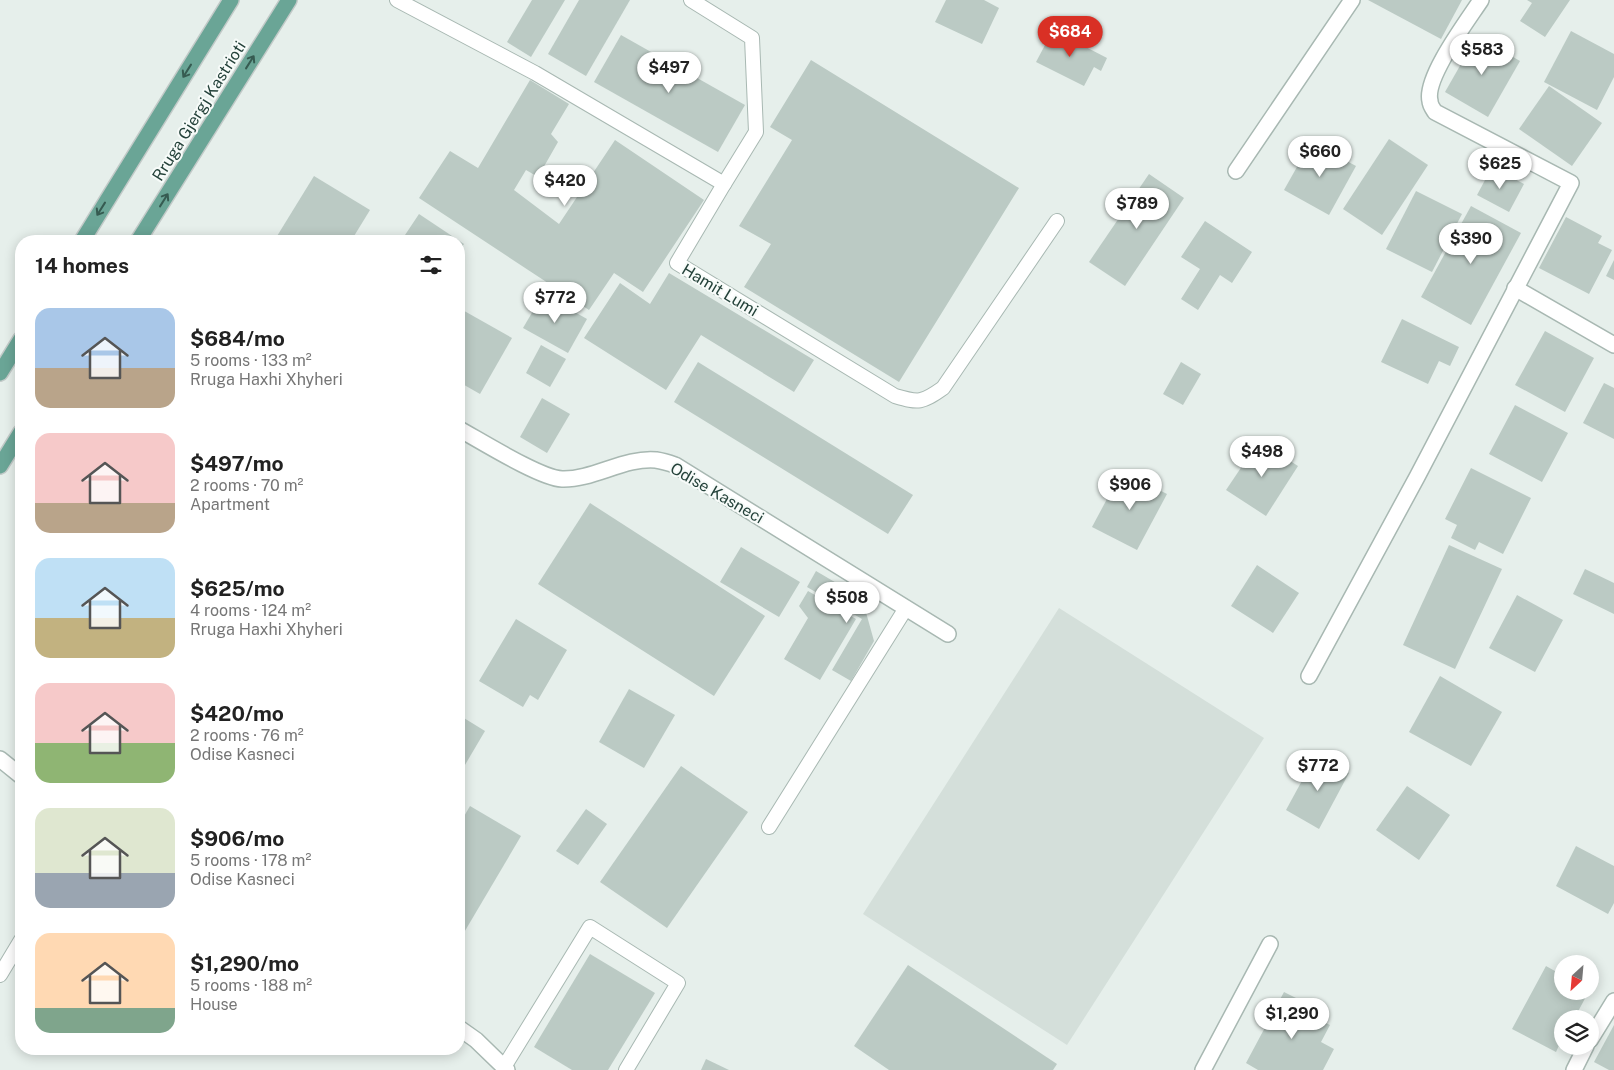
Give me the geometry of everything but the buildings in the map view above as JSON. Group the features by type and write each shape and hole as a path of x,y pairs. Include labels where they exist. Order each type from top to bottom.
{"main road":[{"name":"Rruga Gjergj Kastrioti","path":"86,235 231,0"},
{"name":"Rruga Gjergj Kastrioti","path":"142,235 289,0"},
{"path":"0,374 15,349"},
{"path":"0,466 15,442"}],"street":[{"path":"1236,172 1352,0"},
{"path":"1309,676 1417,477 1571,183 1435,112 1429,101 1431,87 1438,68 1481,0"},
{"path":"1515,288 1614,345"},
{"name":"Odise Kasneci","path":"465,432 541,473 561,479 581,477 638,461 656,460 675,465 948,634"},
{"path":"1,759 15,771"},
{"path":"1203,1070 1270,944"},
{"path":"1599,1025 1614,1001"},
{"path":"465,1032 506,1068"},
{"path":"1574,1070 1582,1055"}],"lane":[{"path":"397,0 535,73 724,184 756,132 752,38 691,0"},
{"name":"Hamit Lumi","path":"724,184 677,264 895,396 915,402 929,398 943,388 1057,220"},
{"path":"769,827 906,608"},
{"path":"506,1068 590,927 678,983 626,1070"},
{"path":"0,975 15,950"}],"shaded area":[{"path":"1059,608 1264,738 1067,1045 863,914"}]}
